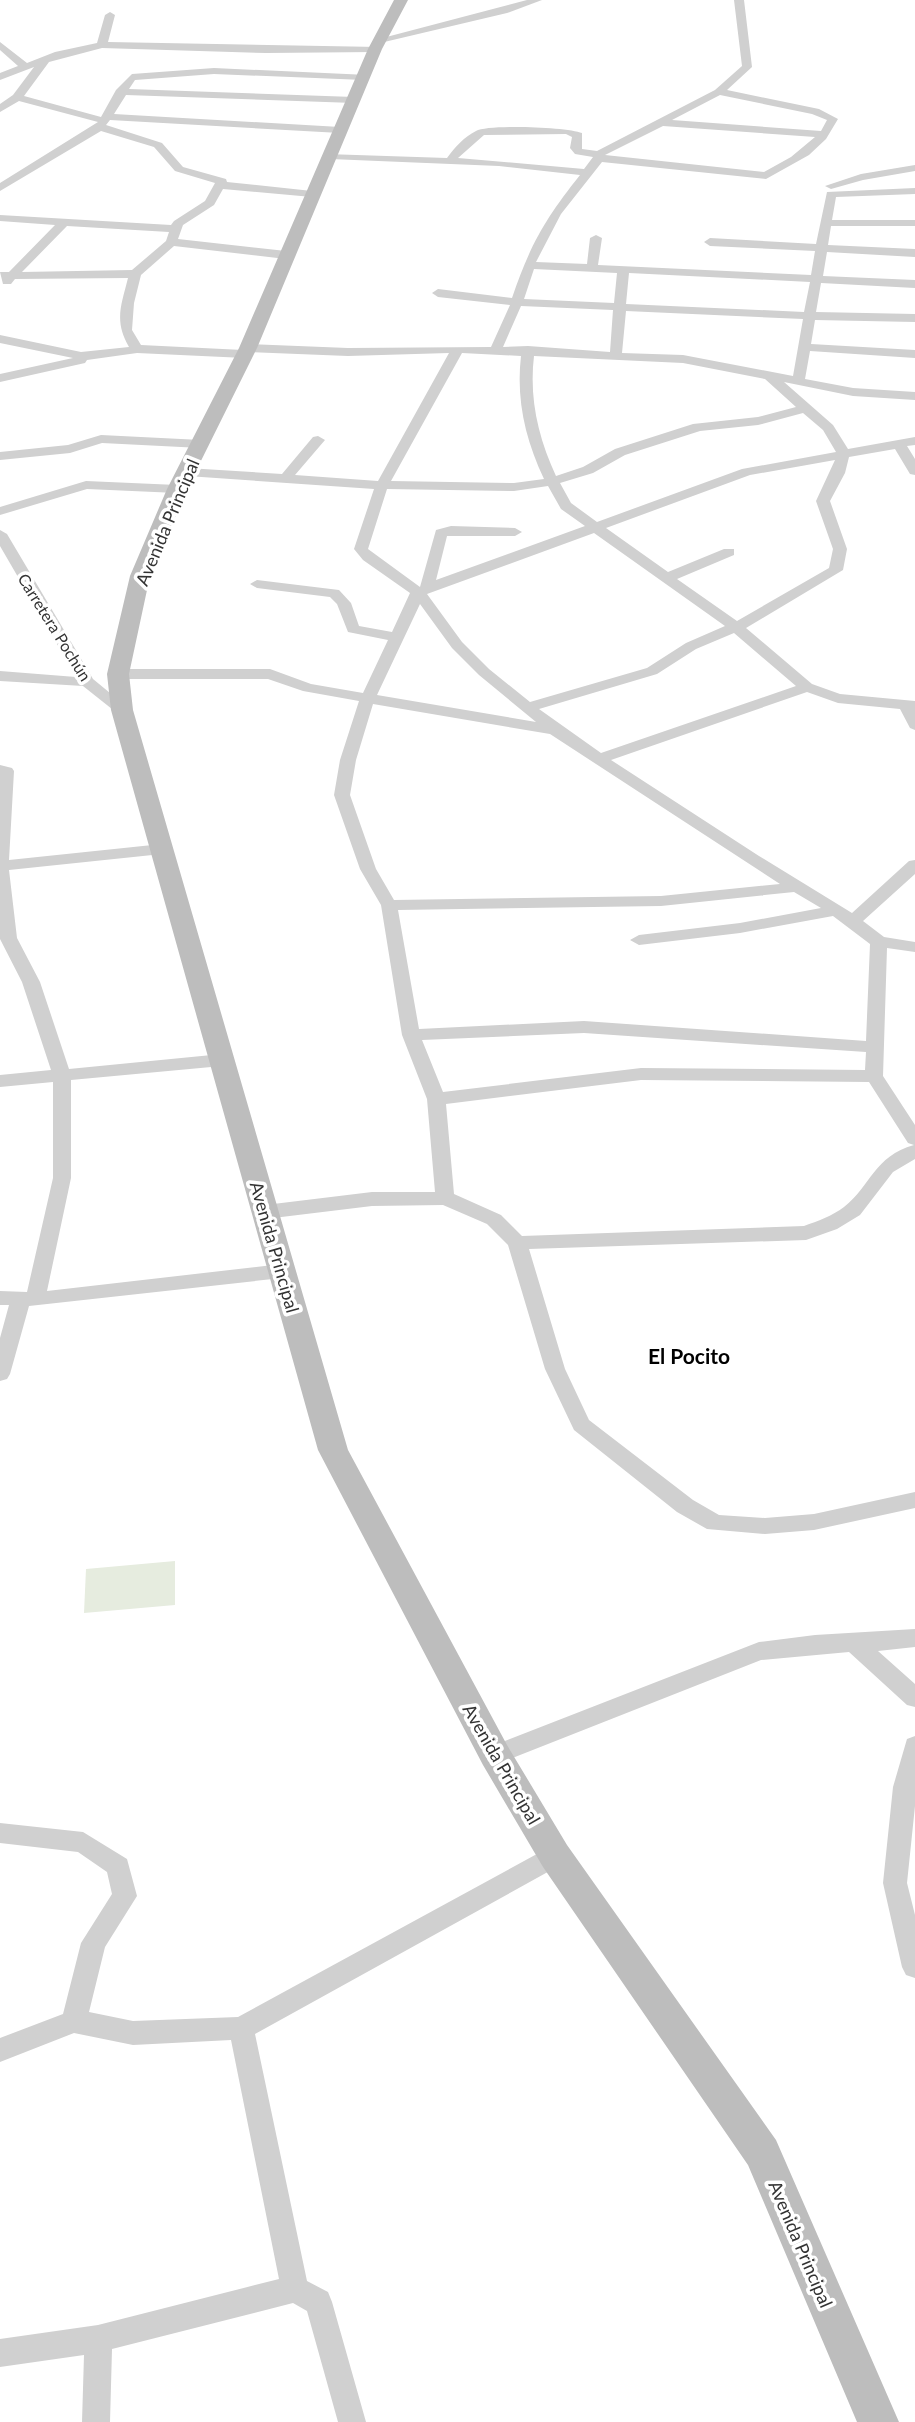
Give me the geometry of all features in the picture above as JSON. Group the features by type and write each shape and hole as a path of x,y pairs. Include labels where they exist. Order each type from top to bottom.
{"main road":[{"name":"Avenida Principal","path":"401,0 377,45 247,351 182,481 140,576 118,674 122,710 333,1450 495,1755 555,1856 762,2153 878,2422"}],"street":[{"path":"0,77 59,54 102,45 266,50 377,45 537,0"},
{"path":"496,349 517,302 529,265 556,214 599,156 719,92 747,67 738,0"},
{"path":"102,45 110,15"},
{"path":"0,45 26,68"},
{"path":"0,109 17,97 45,60"},
{"path":"0,188 104,122 120,92 132,77 148,74 284,72 359,88"},
{"path":"120,92 359,88"},
{"path":"450,162 461,148 485,131 567,131 578,135 575,148 579,152 766,176 796,158 830,126 833,119 828,114 719,92"},
{"path":"17,97 104,122 158,145 179,169 222,181 210,203 178,223 173,236 135,274 128,303 126,330 137,349"},
{"path":"104,122 340,130"},
{"path":"663,123 821,134"},
{"path":"330,156 499,163 588,173"},
{"path":"798,383 821,248 828,223 831,186 844,181 915,168"},
{"path":"220,185 312,194"},
{"path":"831,194 915,191"},
{"path":"0,218 65,221 286,254"},
{"path":"0,288 5,277 65,221"},
{"path":"828,223 915,223"},
{"path":"592,268 596,238"},
{"path":"710,242 915,253"},
{"path":"529,265 915,284"},
{"path":"616,354 623,269"},
{"path":"5,277 135,274"},
{"path":"438,293 517,302 809,316 915,318"},
{"path":"0,339 80,356 99,356"},
{"path":"804,347 915,354"},
{"path":"0,378 137,349 348,352 496,349 683,359 859,393 915,396"},
{"path":"458,349 382,485 361,548 368,557 422,591 461,650 556,731 853,921 879,942 915,947"},
{"path":"528,351 524,392 538,450 550,482 566,506 736,627 807,687 838,698 911,706 915,725"},
{"path":"527,708 652,671 691,646 736,627 832,573 838,566 840,549 823,501 838,473 844,453 832,433 770,377"},
{"path":"0,511 86,485 284,480 514,488 550,482 588,470 620,452 698,427 758,421 804,409"},
{"path":"0,456 70,449 101,439 201,444"},
{"path":"284,480 318,440"},
{"path":"422,591 747,472 915,441"},
{"path":"900,444 915,471"},
{"path":"445,1198 436,1099 411,1035 390,905 368,869 342,795 348,760 367,700 422,591 441,533 451,530 515,531"},
{"name":"Carretera Pochún","path":"0,534 4,552 41,601 87,682 122,710"},
{"path":"669,577 729,552"},
{"path":"257,583 334,593 344,603 353,629 398,637"},
{"path":"118,674 270,674 305,687 367,700 556,731"},
{"path":"0,676 87,682"},
{"path":"600,759 807,687"},
{"path":"0,1374 18,1299 62,1178 62,1076 31,982 8,938 0,866 1,782"},
{"path":"0,866 162,849"},
{"path":"853,921 915,864"},
{"path":"390,905 662,901 797,887"},
{"path":"639,940 740,928 835,911"},
{"path":"879,942 874,1076 915,1139"},
{"path":"411,1035 584,1027 873,1047"},
{"path":"0,1081 222,1060"},
{"path":"436,1099 641,1074 874,1076"},
{"path":"517,1243 806,1233 830,1224 853,1210 886,1168 915,1151"},
{"path":"265,1212 372,1199 445,1198 494,1217 508,1228 517,1243 555,1369 581,1425 685,1506 715,1523 765,1526 814,1522 915,1500"},
{"path":"18,1299 282,1271"},
{"path":"495,1755 759,1651 815,1644 915,1638"},
{"path":"854,1643 915,1698"},
{"path":"915,1746 905,1787 895,1883 915,1967"},
{"path":"0,1833 83,1842 118,1866 125,1896 93,1943 74,2021"},
{"path":"0,2050 74,2021 133,2033 241,2028 555,1856"},
{"path":"241,2028 295,2289"},
{"path":"0,2353 98,2339 295,2289 318,2302 352,2422"},
{"path":"96,2422 98,2339"}],"shaded area":[{"path":"175,1561 175,1605 84,1613 86,1569"}],"district":[{"name":"El Pocito","path":"689,1355"}]}
